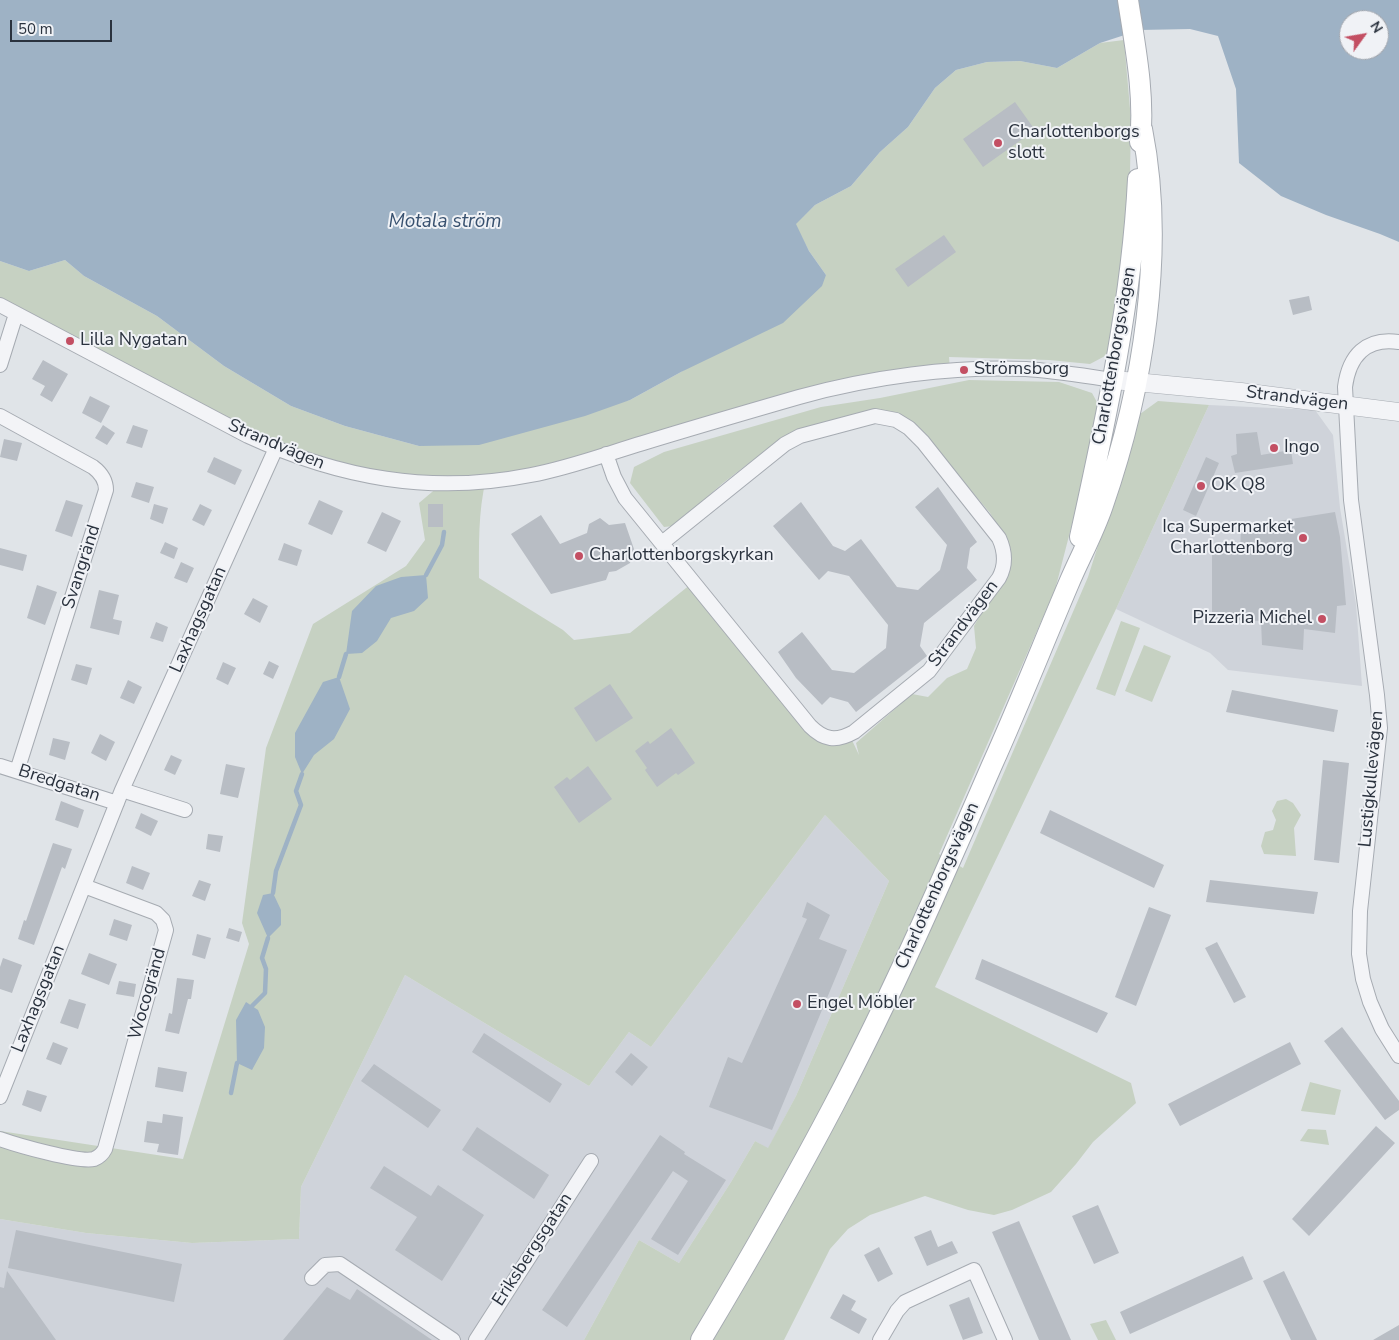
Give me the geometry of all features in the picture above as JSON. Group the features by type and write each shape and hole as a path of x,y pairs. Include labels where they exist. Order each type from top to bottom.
{"main road":[{"name":"Charlottenborgsvägen","path":"701,1340 810,1150 876,1021 977,801 1102,509 1129,416 1136,383 1150,276 1152,233 1147,154 1142,129 1138,73 1128,0"},
{"name":"Charlottenborgsvägen","path":"1070,580 1114,380 1133,247 1142,129"}],"street":[{"name":"Strandvägen","path":"0,305 248,436 276,448 316,464 355,474 395,480 446,484 487,482 558,469 826,389 894,378 964,370 1041,370 1136,383 1241,392 1399,412"},
{"path":"0,365 16,314"},
{"name":"Lustigkullevägen","path":"1399,342 1377,343 1370,345 1357,354 1347,373 1345,405 1351,500 1380,728 1361,893 1358,926 1359,954 1363,979 1370,1002 1382,1029 1399,1056"},
{"name":"Svangränd","path":"0,416 93,467 106,483 103,500 17,771"},
{"name":"Strandvägen","path":"606,454 614,477 625,498 810,726 823,737 834,738 846,736 854,732 929,671 999,578 1004,565 1003,548 999,538 923,442 904,424 875,416 800,436 784,444 662,543"},
{"name":"Laxhagsgatan","path":"0,1097 119,797 276,448"},
{"name":"Bredgatan","path":"0,766 119,797"},
{"path":"119,797 186,810"},
{"name":"Wocogränd","path":"0,1139 21,1146 84,1160 96,1158 104,1151 166,930 163,920 156,913 84,886"},
{"name":"Eriksbergsgatan","path":"476,1340 591,1161"},
{"path":"312,1278 325,1265 340,1264 453,1340"},
{"path":"880,1340 897,1311 905,1302 974,1270 1005,1340"}],"shaded area":[{"path":"1209,405 1315,410 1333,435 1340,508 1356,604 1362,686 1228,670 1210,653 1116,609"},
{"path":"825,815 889,881 796,1096 768,1149 755,1141 679,1263 639,1240 584,1340 0,1340 0,1219 86,1233 192,1243 299,1239 301,1187 405,975 589,1086 629,1032 651,1047"}],"green space":[{"path":"1124,40 1131,120 1130,173 1116,336 1105,356 1090,364 1049,360 949,357 950,370 736,416 644,443 486,479 480,516 479,578 563,630 574,640 630,633 696,580 823,737 850,736 859,755 856,743 912,694 928,697 947,678 967,669 976,648 974,626 989,600 1003,535 990,513 916,425 897,414 876,411 817,424 779,440 723,483 674,526 664,527 630,483 634,467 664,452 821,407 880,398 969,380 1059,382 1092,393 1098,404 1093,443 1055,590 939,854 963,868 1088,577 1140,414 1158,401 1209,405 1116,609 935,987 1131,1083 1136,1103 1093,1142 1051,1192 1012,1210 994,1215 968,1210 925,1196 870,1215 848,1229 830,1249 784,1340 584,1340 639,1240 679,1263 755,1141 768,1148 796,1096 889,881 825,815 651,1047 629,1032 589,1086 405,975 301,1187 299,1239 192,1243 86,1233 0,1219 0,1131 183,1159 249,944 242,923 266,748 313,624 406,566 425,540 419,503 445,481 379,478 275,449 0,303 0,261 29,271 65,260 84,276 157,316 224,366 291,406 345,426 419,446 630,400 681,372 826,275 809,251 795,224 815,205 851,186 880,152 908,127 935,88 956,70 987,62 1020,61 1057,68 1100,43"},
{"path":"1121,621 1140,628 1115,696 1096,689"},
{"path":"1144,645 1171,656 1152,702 1125,691"},
{"path":"1286,799 1293,803 1301,815 1294,828 1296,856 1264,854 1261,846 1265,832 1273,830 1276,820 1272,811 1277,801"},
{"path":"1310,1082 1341,1090 1335,1115 1301,1111"},
{"path":"1308,1129 1326,1130 1329,1145 1300,1141"},
{"path":"1106,1320 1116,1340 1098,1340 1090,1324"}],"water":[{"name":"Motala ström","path":"0,0 1399,0 1399,242 1281,196 1239,163 1236,89 1218,36 1190,29 1140,30 1100,43 1057,68 1020,61 987,62 956,70 935,88 908,127 880,152 851,186 815,205 796,224 809,251 826,275 822,286 783,323 681,372 630,400 585,416 479,445 419,446 345,426 291,406 224,366 157,316 84,276 65,260 29,271 0,261"},
{"path":"426,575 428,598 414,611 391,618 377,641 362,653 346,654 352,611 376,586 401,577"},
{"path":"339,677 350,709 334,739 314,755 302,774 295,757 295,733 323,682"},
{"path":"273,893 281,910 281,925 268,938 257,913 263,895"},
{"path":"246,1002 258,1010 265,1027 264,1048 252,1070 237,1063 236,1020"}],"building":[{"path":"1015,102 1035,130 983,167 963,139"},
{"path":"944,235 956,252 908,287 895,269"},
{"path":"1309,296 1312,310 1293,315 1289,300"},
{"path":"43,360 68,374 52,402 40,395 45,386 32,379"},
{"path":"90,396 110,406 101,423 82,413"},
{"path":"103,425 115,433 107,445 95,438"},
{"path":"133,425 148,430 142,448 126,443"},
{"path":"1257,432 1261,455 1291,450 1293,464 1235,473 1231,456 1237,454 1236,434"},
{"path":"4,439 22,443 17,461 0,457"},
{"path":"214,457 242,470 235,485 207,472"},
{"name":"OK Q8","path":"1206,457 1219,463 1196,516 1183,510"},
{"path":"136,482 154,487 149,503 131,497"},
{"path":"938,487 977,542 970,548 967,568 977,580 924,623 920,646 927,656 856,712 848,702 830,697 822,705 796,678 778,652 802,632 832,670 854,673 886,648 888,625 849,576 828,571 819,580 773,526 801,502 833,546 845,551 861,539 897,587 918,590 940,570 947,545 915,507"},
{"path":"66,500 83,505 72,537 55,531"},
{"path":"319,500 343,511 332,535 308,524"},
{"path":"154,504 168,508 163,524 150,519"},
{"path":"200,504 212,510 204,526 192,520"},
{"path":"428,504 443,504 443,527 428,527"},
{"path":"382,512 401,521 386,552 367,543"},
{"path":"1335,512 1340,537 1346,605 1337,606 1335,633 1304,629 1303,650 1262,645 1261,621 1212,619 1212,554 1240,553 1241,527"},
{"name":"Charlottenborgskyrkan","path":"541,515 560,544 587,533 589,524 600,518 609,525 625,523 634,549 630,563 616,571 609,572 606,580 551,594 511,534"},
{"path":"165,542 178,548 174,559 160,553"},
{"path":"284,543 302,550 297,566 278,560"},
{"path":"0,548 27,555 23,571 0,565"},
{"path":"181,562 194,568 187,583 174,578"},
{"path":"37,585 57,592 45,625 27,618"},
{"path":"99,590 119,595 113,619 122,621 119,635 90,628"},
{"path":"253,598 268,606 260,623 244,614"},
{"path":"156,622 168,627 163,642 150,638"},
{"path":"269,661 279,666 273,679 263,674"},
{"path":"223,662 236,668 228,685 216,679"},
{"path":"76,664 92,668 87,685 71,680"},
{"path":"128,680 142,687 134,704 120,698"},
{"path":"610,684 633,718 596,742 574,708"},
{"path":"1232,690 1338,710 1334,732 1226,712"},
{"path":"671,728 695,763 678,775 676,773 657,787 635,751 648,741 650,744"},
{"path":"100,734 115,742 106,761 91,753"},
{"path":"53,738 70,742 65,760 49,755"},
{"path":"171,755 182,760 175,775 164,770"},
{"path":"1323,760 1349,763 1339,863 1314,860"},
{"path":"226,764 245,768 238,798 220,794"},
{"path":"588,766 612,799 579,823 554,787 567,777 570,780"},
{"path":"61,801 84,810 78,828 55,820"},
{"path":"1050,810 1164,865 1154,888 1040,833"},
{"path":"141,813 158,821 151,836 135,828"},
{"path":"208,834 223,836 220,852 206,849"},
{"path":"53,843 72,849 65,869 62,867 34,945 18,939"},
{"path":"132,866 150,873 143,890 126,883"},
{"path":"199,880 211,884 205,901 192,896"},
{"path":"1210,880 1318,892 1314,914 1206,902"},
{"name":"Engel Möbler","path":"807,902 830,915 819,939 847,950 772,1130 709,1107 728,1057 742,1063 807,919 802,917"},
{"path":"1149,907 1171,915 1136,1006 1115,997"},
{"path":"114,919 132,925 127,941 109,935"},
{"path":"229,928 242,932 239,942 226,938"},
{"path":"197,934 211,938 205,959 192,955"},
{"path":"1217,942 1246,997 1234,1003 1205,948"},
{"path":"89,953 117,964 109,985 81,974"},
{"path":"3,958 22,965 12,993 0,989 0,967"},
{"path":"982,959 1108,1013 1097,1033 975,979"},
{"path":"177,978 194,980 191,999 188,999 179,1034 165,1031 169,1013 172,1014"},
{"path":"119,981 136,984 134,997 116,994"},
{"path":"69,999 86,1004 78,1029 60,1023"},
{"path":"1342,1027 1399,1101 1399,1110 1385,1120 1324,1041"},
{"path":"484,1033 562,1084 550,1103 472,1052"},
{"path":"53,1042 68,1048 61,1065 46,1059"},
{"path":"1290,1042 1301,1064 1180,1126 1168,1104"},
{"path":"631,1053 648,1067 632,1086 615,1072"},
{"path":"374,1064 441,1110 428,1128 361,1081"},
{"path":"158,1067 187,1072 183,1092 155,1087"},
{"path":"27,1090 47,1096 41,1112 22,1105"},
{"path":"163,1114 183,1117 178,1155 157,1152 159,1144 144,1142 147,1121 162,1123"},
{"path":"1376,1126 1395,1143 1309,1236 1292,1219"},
{"path":"477,1127 549,1175 534,1199 462,1150"},
{"path":"660,1135 685,1152 684,1154 726,1180 678,1255 651,1239 688,1181 673,1171 567,1327 542,1310"},
{"path":"384,1166 431,1196 438,1185 484,1215 442,1281 395,1250 417,1217 370,1188"},
{"path":"1098,1205 1119,1253 1094,1264 1072,1216"},
{"path":"1019,1221 1071,1340 1039,1340 992,1232"},
{"path":"16,1230 182,1264 174,1302 8,1268"},
{"path":"931,1230 938,1247 952,1241 958,1253 927,1266 914,1237"},
{"path":"879,1247 893,1274 878,1282 864,1255"},
{"path":"1243,1256 1253,1279 1130,1334 1120,1312"},
{"path":"7,1271 56,1340 0,1340 0,1287 4,1288"},
{"path":"1284,1271 1317,1340 1291,1340 1263,1281"},
{"path":"327,1287 350,1300 357,1289 432,1340 283,1340"},
{"path":"843,1294 856,1301 851,1310 867,1319 859,1334 830,1318"},
{"path":"969,1297 983,1333 963,1340 949,1305"},
{"path":"1399,1325 1399,1340 1373,1340"}],"waterway":[{"path":"426,575 442,545 444,532"},
{"path":"339,677 346,654"},
{"path":"273,893 276,871 301,805 296,791 302,774"},
{"path":"252,1006 265,993 266,969 262,958 268,938"},
{"path":"231,1093 237,1063"}],"place":[{"name":"Charlottenborgs slott","path":"998,143"},
{"name":"Lilla Nygatan","path":"70,341"},
{"name":"Strömsborg","path":"964,370"},
{"name":"Ingo","path":"1274,448"},
{"name":"OK Q8","path":"1201,486"},
{"name":"Ica Supermarket Charlottenborg","path":"1303,538"},
{"name":"Charlottenborgskyrkan","path":"579,556"},
{"name":"Pizzeria Michel","path":"1322,619"},
{"name":"Engel Möbler","path":"797,1004"}]}
